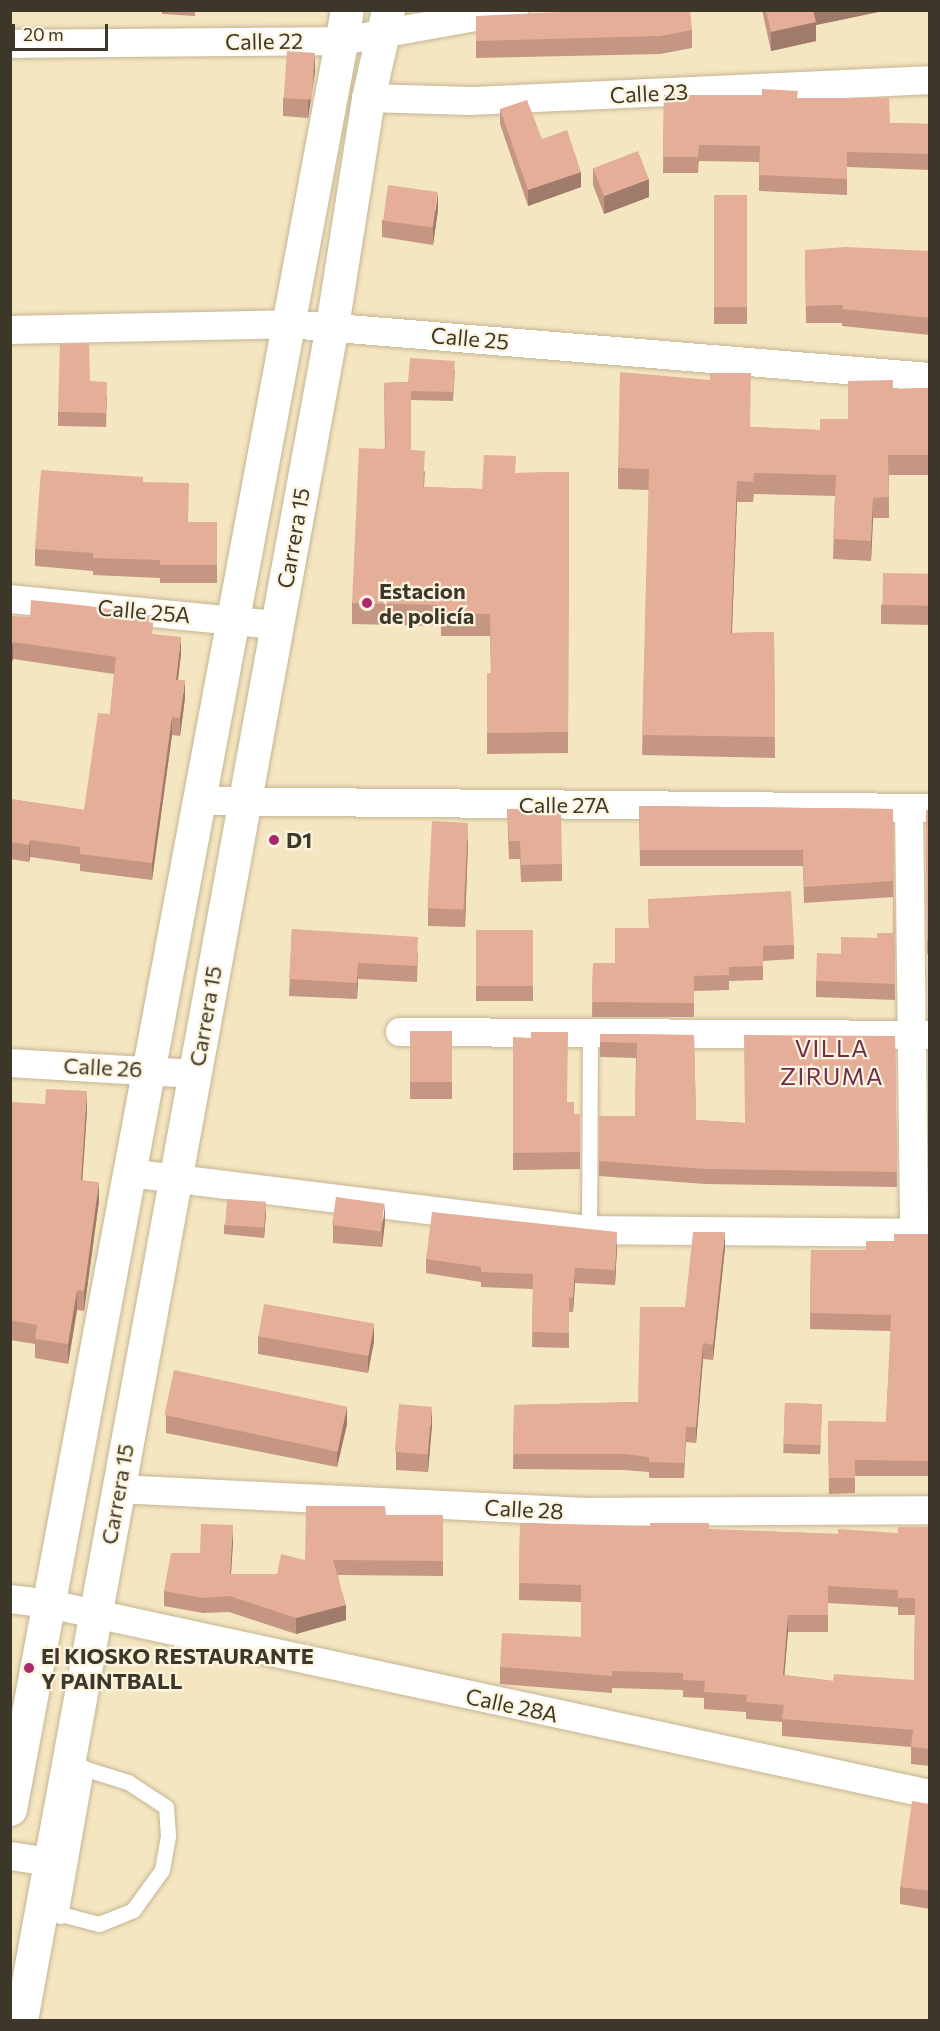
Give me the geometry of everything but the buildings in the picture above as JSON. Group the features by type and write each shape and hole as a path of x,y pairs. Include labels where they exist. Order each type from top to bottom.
{"street":[{"name":"Calle 22","path":"10,44 344,26 514,10"},
{"name":"Carrera 15","path":"21,2020 51,1912 50,1862 78,1764 95,1616 332,326 368,98 386,23"},
{"name":"Carrera 15","path":"10,1809 344,26"},
{"name":"Calle 23","path":"368,98 472,101 930,80"},
{"name":"Calle 25","path":"10,330 288,324 332,326 930,377"},
{"name":"Calle 25A","path":"10,599 277,625"},
{"name":"Calle 27A","path":"199,801 919,808"},
{"path":"130,1173 589,1230 922,1234 919,808"},
{"path":"400,1032 922,1036"},
{"name":"Calle 26","path":"10,1063 195,1074"},
{"name":"Calle 28","path":"118,1489 586,1512 930,1510"},
{"name":"Calle 28A","path":"10,1599 49,1604 95,1616 930,1794"},
{"path":"10,1856 50,1862"}],"lane":[{"path":"589,1230 590,1032"},
{"path":"78,1764 128,1782 166,1807 168,1836 162,1870 134,1910 99,1924 51,1912 78,1764"}],"place":[{"name":"Estacion de policía","path":"367,603"},
{"name":"D1","path":"274,840"},
{"name":"El KIOSKO RESTAURANTE Y PAINTBALL","path":"29,1668"}],"district":[{"name":"VILLA ZIRUMA","path":"832,1062"}]}
